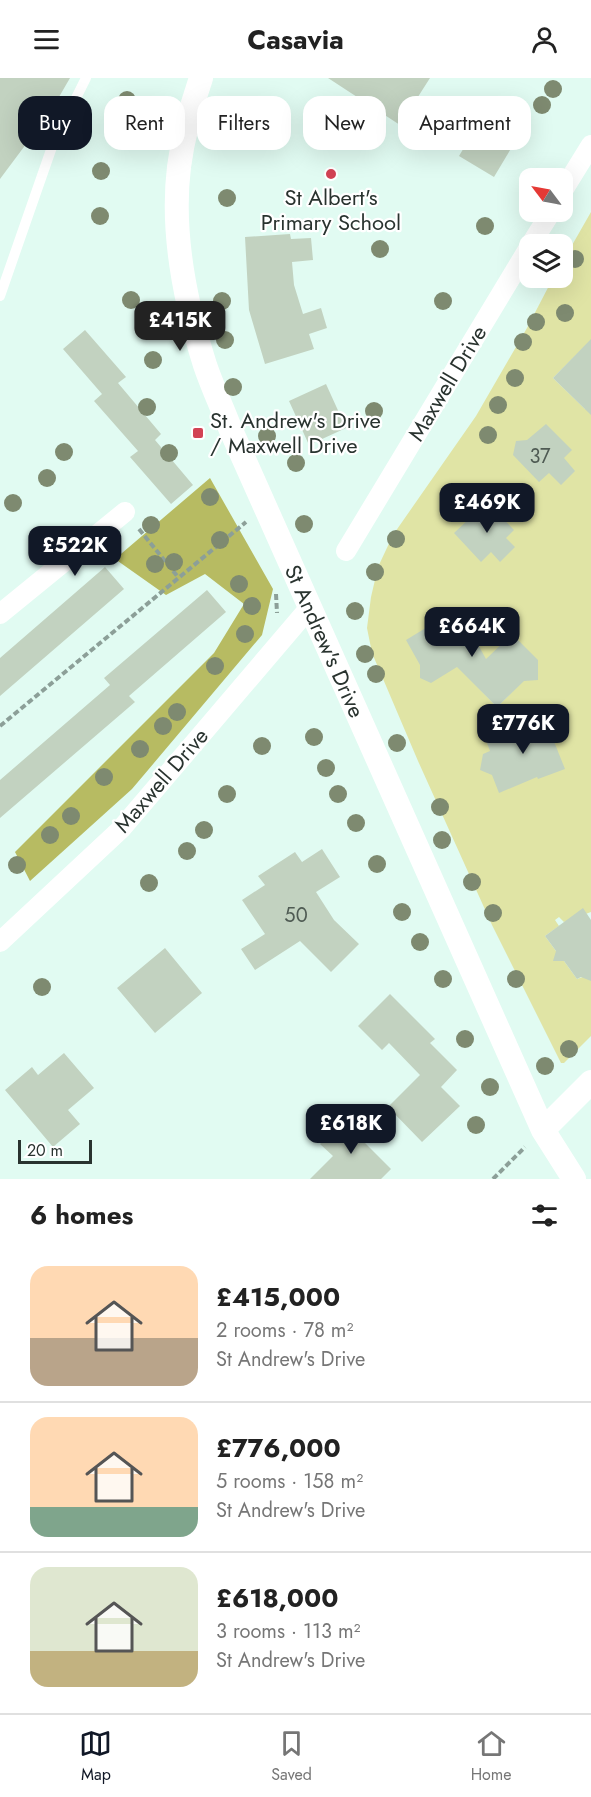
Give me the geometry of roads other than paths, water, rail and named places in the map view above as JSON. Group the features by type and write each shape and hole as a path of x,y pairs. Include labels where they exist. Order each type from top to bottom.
{"street":[{"name":"St Andrew's Drive","path":"201,78 188,116 179,168 178,216 181,262 190,312 206,366 230,428 543,1130 574,1179"},
{"path":"573,174 591,145"},
{"name":"Maxwell Drive","path":"346,551 519,263"},
{"path":"0,614 125,512"},
{"name":"Maxwell Drive","path":"3,932 121,829 310,607"},
{"path":"543,1130 591,1082"}],"lane":[{"path":"0,296 53,144 86,78"}],"place":[{"name":"St Albert's Primary School","path":"331,174"},
{"name":"St. Andrew's Drive / Maxwell Drive","path":"198,433"}]}
